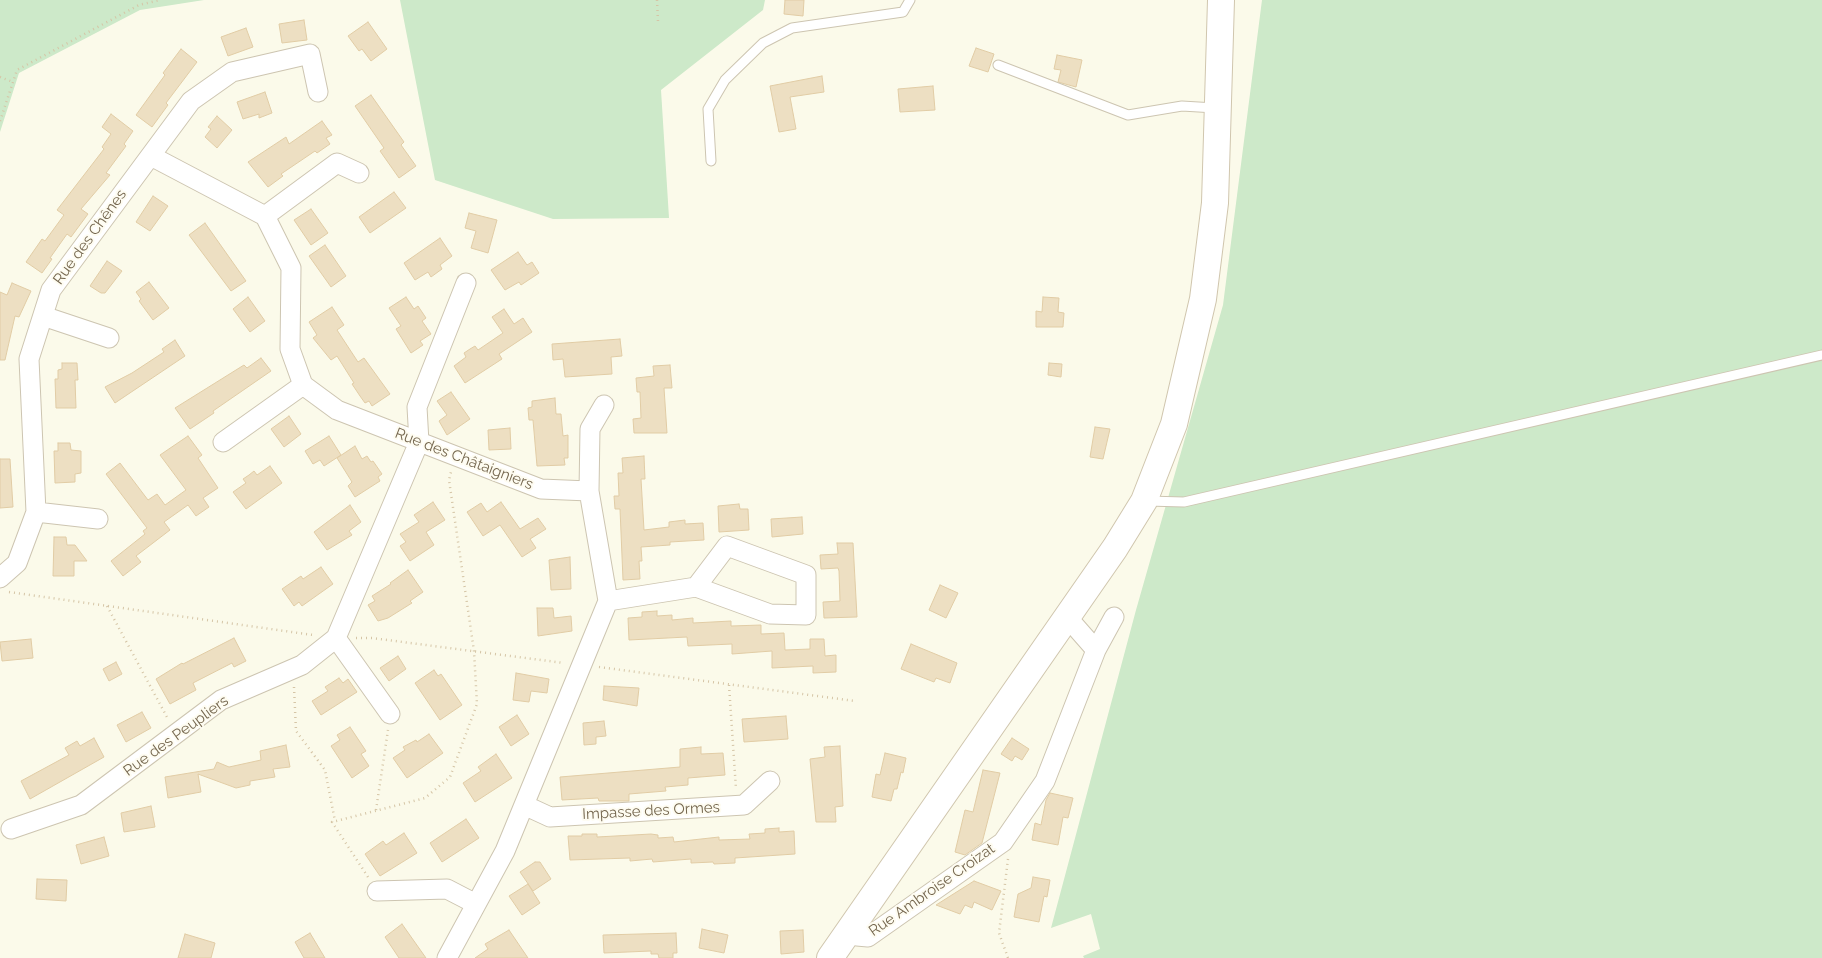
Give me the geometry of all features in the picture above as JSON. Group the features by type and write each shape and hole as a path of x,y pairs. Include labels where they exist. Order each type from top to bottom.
{"main road":[{"path":"830,958 1067,617 1144,501 1174,424 1204,299 1215,203 1221,0"}],"street":[{"name":"Rue des Chênes","path":"0,578 17,564 36,512 29,359 51,290 191,101 232,72 310,54 318,92"},
{"path":"151,156 265,216 291,268 290,349 303,384 223,442"},
{"path":"265,216 337,163 359,173"},
{"path":"419,442 417,407 466,283"},
{"path":"43,316 110,338"},
{"name":"Rue des Châtaigniers","path":"303,384 337,410 541,489 589,491"},
{"path":"447,958 505,852 608,601 589,491 590,429 604,405"},
{"name":"Rue des Peupliers","path":"11,829 81,805 221,700 302,664 336,638 419,442"},
{"path":"36,512 98,519"},
{"path":"608,601 696,587 770,614 806,615 806,575 727,546 696,587"},
{"path":"1067,617 1096,650"},
{"name":"Rue Ambroise Croizat","path":"850,931 857,936 868,937 1002,842 1046,781 1096,650 1114,617"},
{"path":"336,638 390,714"},
{"name":"Impasse des Ormes","path":"524,805 550,817 744,805 770,780"},
{"path":"378,891 446,889 476,904"}],"lane":[{"path":"711,161 708,109 725,80 763,43 792,28 903,12 910,0"},
{"path":"998,65 1128,115 1182,106 1219,108"},
{"path":"1144,501 1184,502 1822,355"}],"path":[{"path":"0,121 17,70 138,5 160,0"},
{"path":"657,0 658,22"},
{"path":"0,77 13,82"},
{"path":"335,821 424,798 450,778 477,704 474,651 449,480 454,456"},
{"path":"0,591 336,638 372,638 855,701"},
{"path":"107,606 176,734"},
{"path":"294,668 296,731 325,770 335,821 332,822 378,891"},
{"path":"729,684 737,805"},
{"path":"376,810 390,714"},
{"path":"1002,842 1008,862 999,933 1008,958"}],"green space":[{"path":"0,0 204,0 140,10 19,73 0,132"},
{"path":"400,0 765,0 763,10 661,90 669,218 553,219 435,180"},
{"path":"1262,0 1822,0 1822,958 1084,958 1083,956 1100,949 1091,914 1051,928 1136,610 1223,305"}],"building":[{"path":"785,0 804,0 803,16 784,14"},
{"path":"304,20 307,40 282,43 279,24"},
{"path":"368,22 387,49 371,61 362,49 359,51 348,36"},
{"path":"246,28 253,47 228,56 221,37"},
{"path":"976,48 994,54 988,72 969,66"},
{"path":"181,49 197,62 166,103 168,105 152,127 136,115"},
{"path":"1057,55 1082,60 1076,87 1058,82 1061,70 1054,69"},
{"path":"822,76 824,92 790,97 796,129 779,132 770,86"},
{"path":"933,86 935,110 900,112 898,89"},
{"path":"265,92 272,113 259,118 259,114 243,119 237,102"},
{"path":"371,95 404,142 401,145 416,166 399,178 380,151 384,148 355,106"},
{"path":"111,114 133,131 124,144 126,146 106,173 110,175 81,209 88,214 71,237 67,234 42,273 26,262 42,239 45,241 64,215 57,210 104,149 102,147 111,134 102,127"},
{"path":"217,116 232,130 217,148 205,137 211,129 208,127"},
{"path":"322,121 332,135 326,138 330,144 317,153 315,151 281,174 283,176 268,187 248,162 286,137 289,144"},
{"path":"394,192 406,208 370,233 359,217"},
{"path":"153,196 168,206 150,231 136,222"},
{"path":"311,209 328,233 311,245 294,220"},
{"path":"469,213 497,220 488,253 471,248 476,231 465,228"},
{"path":"205,223 246,281 231,291 189,235"},
{"path":"440,238 452,256 440,265 442,269 431,277 428,272 415,280 404,263"},
{"path":"325,245 346,276 331,287 309,256"},
{"path":"518,252 527,265 532,262 539,273 521,285 519,282 505,290 491,270"},
{"path":"107,261 122,271 105,293 101,293 90,286"},
{"path":"149,282 169,308 153,320 139,301 141,299 136,292"},
{"path":"12,283 31,291 19,317 15,316 5,360 0,360 0,292 7,295"},
{"path":"248,297 265,321 250,332 233,309"},
{"path":"406,297 414,309 418,306 426,318 422,321 431,334 420,341 423,345 411,353 396,329 401,326 389,308"},
{"path":"1043,297 1059,298 1058,312 1064,313 1063,327 1036,327 1036,311 1042,312"},
{"path":"332,307 344,325 337,330 358,362 364,358 390,394 372,406 369,401 365,403 360,396 337,356 331,360 313,338 317,335 309,322"},
{"path":"504,309 514,324 523,318 532,332 499,354 502,359 465,383 454,366 466,357 464,353 475,346 478,350 503,333 492,317"},
{"path":"620,339 622,356 611,357 612,374 565,377 563,359 553,360 552,344"},
{"path":"175,340 185,356 115,403 105,387 132,373 164,352 162,349"},
{"path":"261,358 271,371 190,429 175,408 244,365 247,368"},
{"path":"62,363 77,363 78,380 75,380 76,408 56,408 55,379 58,379 58,370 62,369"},
{"path":"1049,363 1062,364 1061,377 1048,375"},
{"path":"670,365 672,388 664,388 667,433 634,433 633,419 641,418 640,392 637,392 636,378 654,376 653,366"},
{"path":"451,392 470,419 447,435 439,421 447,415 437,401"},
{"path":"555,398 556,414 561,414 563,436 568,435 568,458 564,458 565,465 537,466 533,420 529,420 528,408 532,407 532,401"},
{"path":"289,416 301,434 284,447 271,429"},
{"path":"1095,427 1110,429 1103,459 1090,457"},
{"path":"510,428 511,449 489,450 488,430"},
{"path":"188,436 202,455 198,458 218,488 203,498 209,507 196,516 188,505 164,522 170,530 136,556 141,562 123,576 111,561 145,534 143,531 147,528 106,474 120,463 148,500 157,494 165,505 186,490 160,455"},
{"path":"329,436 341,455 324,466 320,460 313,464 305,451"},
{"path":"58,443 70,443 71,450 81,451 81,473 75,474 75,482 55,483 54,451 58,451"},
{"path":"355,446 362,459 367,456 382,474 378,477 380,481 355,497 348,486 352,482 337,458"},
{"path":"644,456 645,479 641,479 644,530 669,527 669,522 685,520 685,524 703,523 704,540 670,542 670,545 641,547 642,561 639,561 640,579 623,580 620,509 615,509 614,496 619,496 618,473 623,473 622,458"},
{"path":"0,459 10,459 13,507 0,508"},
{"path":"270,466 282,483 246,509 233,492 246,483 243,479 254,471 257,475"},
{"path":"433,502 445,520 426,532 434,545 410,561 400,546 406,542 400,534 419,522 414,515"},
{"path":"501,502 520,529 538,518 546,529 530,539 536,548 522,557 500,525 483,536 467,512 481,503 487,512"},
{"path":"739,504 740,509 748,509 749,530 719,532 718,506"},
{"path":"350,505 361,522 349,531 352,535 327,550 314,532"},
{"path":"802,517 803,534 772,537 771,519"},
{"path":"54,537 66,537 67,545 75,545 87,561 74,561 74,576 53,576"},
{"path":"837,543 853,543 857,617 824,618 823,602 840,601 839,571 838,568 821,569 820,555 838,554"},
{"path":"570,557 571,589 551,590 549,560"},
{"path":"321,567 333,584 302,606 299,602 294,606 282,589 301,576 303,579"},
{"path":"408,570 423,592 410,601 412,603 388,618 378,621 368,605 375,601 372,596"},
{"path":"940,585 958,593 946,618 929,610"},
{"path":"537,608 553,608 554,618 571,616 572,631 538,636"},
{"path":"657,611 657,616 672,615 672,620 693,618 693,623 731,621 731,626 761,625 761,634 784,633 785,650 810,649 810,639 824,639 825,656 836,655 836,672 813,673 813,666 772,668 772,651 732,654 732,644 688,646 687,637 629,640 628,618 642,617 642,612"},
{"path":"234,638 246,661 234,667 232,663 193,683 196,690 170,704 156,679 182,663"},
{"path":"31,639 33,658 2,661 0,642"},
{"path":"911,644 957,663 950,683 936,678 934,682 901,669"},
{"path":"398,656 406,669 389,681 380,668"},
{"path":"116,662 122,674 109,681 103,669"},
{"path":"434,670 438,676 441,674 462,705 440,720 415,683"},
{"path":"516,673 549,679 547,693 531,691 529,702 513,700"},
{"path":"339,678 343,683 348,679 357,692 321,715 312,701 328,691 325,687"},
{"path":"604,686 639,688 637,706 603,700"},
{"path":"142,712 151,728 126,742 117,725"},
{"path":"517,715 529,734 511,746 499,727"},
{"path":"786,716 788,739 744,742 742,719"},
{"path":"604,721 606,736 596,737 596,744 584,745 583,723"},
{"path":"350,727 366,751 361,754 369,766 352,778 331,746 340,740 337,735"},
{"path":"429,734 443,753 407,778 393,758 405,750 403,747 416,740 417,742"},
{"path":"94,738 104,757 30,799 21,781 69,755 65,748 77,741 80,746"},
{"path":"1012,738 1029,749 1022,760 1015,756 1012,761 1001,754"},
{"path":"286,745 290,767 273,769 275,777 250,781 250,785 236,788 198,774 201,792 168,798 165,777 214,769 217,762 229,767 261,760 260,751"},
{"path":"840,746 843,806 835,807 836,822 816,822 810,759 825,757 824,747"},
{"path":"701,747 701,754 723,753 725,775 688,778 688,785 665,787 666,791 629,794 629,801 599,801 598,798 562,800 560,777 680,767 680,749"},
{"path":"885,753 906,758 903,773 901,772 897,789 894,789 891,801 872,797 876,774 880,775"},
{"path":"496,754 512,778 475,802 463,783 481,771 478,767"},
{"path":"983,770 1000,773 982,843 965,855 955,852 965,810 973,812"},
{"path":"1050,793 1073,798 1068,818 1063,817 1058,845 1032,840 1035,823 1041,825 1046,800"},
{"path":"151,806 155,827 124,832 121,813"},
{"path":"466,819 479,838 442,862 430,843"},
{"path":"779,828 779,832 794,831 795,854 735,858 735,863 714,864 713,862 691,863 691,859 653,862 652,859 630,861 630,858 570,860 568,836 597,834 597,837 651,834 658,835 658,838 673,837 674,842 719,837 719,840 750,839 749,834 765,833 765,829"},
{"path":"404,833 417,853 380,876 365,854 383,841 386,845"},
{"path":"104,837 109,856 81,864 76,845"},
{"path":"535,862 540,862 551,879 533,891 520,872"},
{"path":"1033,877 1050,880 1047,897 1044,896 1039,922 1014,917 1018,894 1031,888"},
{"path":"37,879 67,880 66,901 36,899"},
{"path":"974,881 1001,891 992,910 974,902 972,908 965,905 960,914 936,905"},
{"path":"528,884 540,903 522,915 509,896"},
{"path":"402,924 426,958 399,958 385,937"},
{"path":"702,929 728,935 724,953 699,948"},
{"path":"509,930 528,958 475,958 488,949 485,944"},
{"path":"803,930 804,952 781,954 780,931"},
{"path":"310,933 325,958 304,958 295,942"},
{"path":"676,933 677,953 673,953 673,958 659,958 658,954 651,954 651,951 604,953 603,935"},
{"path":"185,934 215,943 211,958 178,958"}]}
